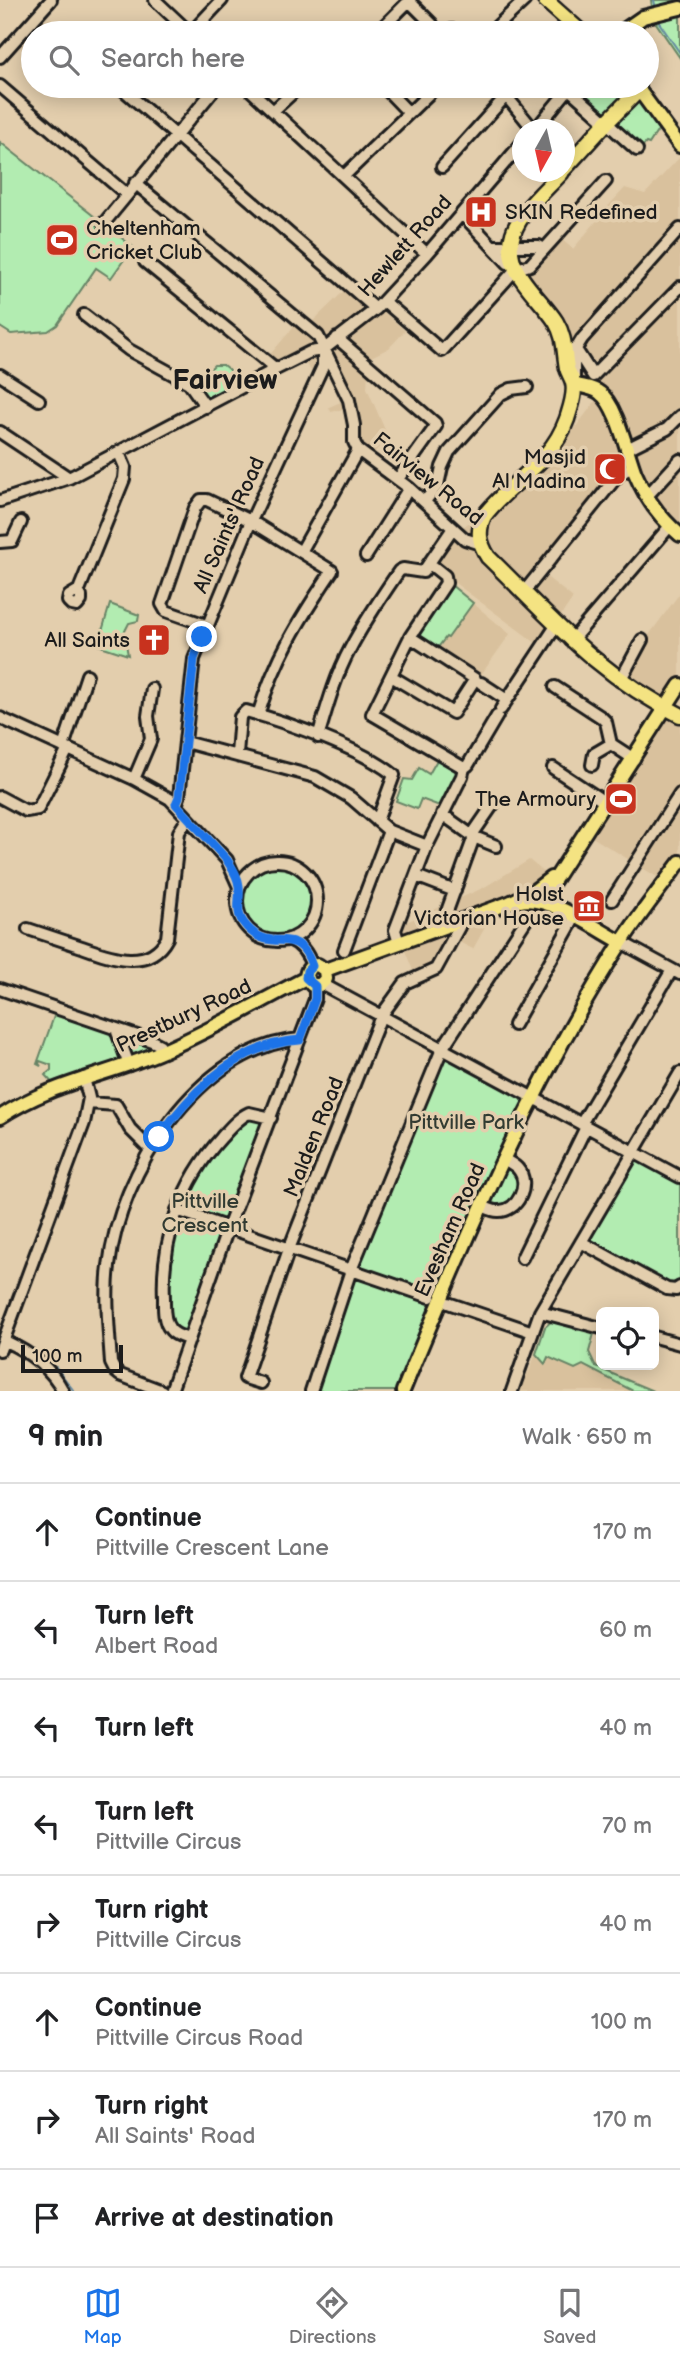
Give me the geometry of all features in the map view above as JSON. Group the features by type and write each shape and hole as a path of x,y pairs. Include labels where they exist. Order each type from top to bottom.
{"highway":[{"path":"545,0 569,21"},
{"path":"575,157 628,98"},
{"path":"481,544 480,529 484,516 531,472 552,447 564,425 574,389 568,371 574,342 514,266 511,245 519,221 553,182"},
{"name":"Fairview Road","path":"481,544 488,557 571,641 620,681 680,715"}],"main road":[{"path":"637,21 643,17 680,8"},
{"path":"644,98 680,146"},
{"path":"574,389 597,391 603,395 615,415 633,467 647,496 676,532"},
{"path":"552,905 548,892 680,685"},
{"name":"Evesham Road","path":"403,1391 439,1300 533,1098 621,942 680,862"},
{"path":"325,970 509,903 534,891 560,873"},
{"path":"509,903 528,899 552,905 621,942"},
{"path":"312,966 321,966 327,976 314,983 307,971 312,966"},
{"name":"Prestbury Road","path":"0,1117 46,1091 164,1051 314,983"}],"street":[{"path":"32,21 51,0"},
{"path":"155,0 178,21"},
{"path":"202,21 222,0"},
{"path":"389,21 409,0 429,21"},
{"path":"501,21 517,3"},
{"path":"0,57 21,34"},
{"path":"0,86 126,194"},
{"path":"132,98 380,305 442,351 514,266"},
{"path":"104,223 206,98"},
{"path":"259,98 428,254"},
{"path":"273,111 287,98"},
{"path":"395,98 409,113"},
{"path":"344,176 425,98"},
{"path":"442,167 498,98"},
{"path":"510,98 526,119"},
{"path":"543,119 561,98"},
{"path":"582,98 638,150"},
{"name":"Hewlett Road","path":"0,501 69,478 276,369 310,352 323,350 380,305 512,156"},
{"path":"461,214 508,263 514,266 530,265 606,181"},
{"name":"Fairview Road","path":"135,183 318,336 349,400 354,442 358,450 410,488 471,542 481,544"},
{"path":"680,229 574,342 593,376 680,287"},
{"path":"492,246 539,246 544,249"},
{"path":"145,262 276,369"},
{"path":"85,315 129,350 190,383 206,407"},
{"path":"337,338 435,423 436,426 398,479"},
{"name":"All Saints' Road","path":"176,804 179,797 194,659 251,521 323,366 323,350"},
{"path":"2,380 39,400"},
{"path":"425,501 438,485 444,462 453,447 501,394 522,391"},
{"path":"627,449 667,429 680,415"},
{"path":"0,432 69,478"},
{"path":"302,550 358,450"},
{"path":"78,593 125,475 119,453"},
{"path":"647,496 680,460"},
{"path":"524,592 619,474 633,467"},
{"path":"366,556 410,488"},
{"path":"206,625 166,611 162,604 196,506 201,500 207,500 251,521 332,570 288,639 258,715"},
{"path":"0,542 12,541 20,523"},
{"path":"318,737 335,682 370,615 399,571 403,569 422,573 453,528"},
{"path":"571,641 676,532"},
{"path":"430,564 445,576 446,583 410,638 372,714 464,768"},
{"path":"399,943 395,930 427,846 464,768 556,626"},
{"path":"410,638 478,681 501,708"},
{"path":"620,681 642,640"},
{"path":"0,797 26,811 38,809 65,748 87,675"},
{"path":"390,676 453,713 478,681"},
{"path":"555,687 601,716 611,744 634,759"},
{"path":"134,779 149,744 154,697"},
{"path":"236,754 241,715 246,711 356,754 393,774 394,779 377,821"},
{"path":"0,719 134,779 176,804 227,860 237,866 254,868"},
{"path":"185,742 315,777 351,798 389,831 427,846"},
{"path":"592,765 594,754 611,744"},
{"path":"553,768 606,803"},
{"path":"612,900 680,794"},
{"name":"Malden Road","path":"261,1383 245,1378 289,1249 381,1016 405,983 435,970 459,928 446,914 473,836 495,803"},
{"path":"442,814 473,836 496,846"},
{"path":"29,929 117,959 149,955 160,947 167,937 179,831 188,818"},
{"path":"344,950 389,831"},
{"path":"227,860 239,887"},
{"path":"282,861 296,866 310,878 317,895 317,907 310,924 301,933 289,939 265,939 250,930 238,911 239,887 245,876 254,868 266,862 282,861"},
{"path":"416,876 455,891"},
{"path":"311,1391 351,1270 442,1049 530,914"},
{"path":"514,1025 575,917"},
{"path":"301,933 301,946"},
{"path":"289,939 301,946 312,966"},
{"path":"522,1258 584,1125 676,972 621,942"},
{"path":"171,1391 228,1228 315,999 314,983 635,1150 680,1177"},
{"path":"0,989 160,1045 164,1051"},
{"path":"116,1029 129,1065"},
{"path":"162,1391 124,1377 115,1371 111,1363 107,1299 109,1266 125,1198 150,1149 188,1100 224,1070 250,1054 279,1041 300,1040"},
{"path":"512,1391 540,1312 679,1076"},
{"path":"64,1391 52,1373 27,1351 2,1345 80,1137 89,1102 85,1078"},
{"path":"89,1102 116,1105 130,1129 150,1149"},
{"path":"189,1339 176,1335 168,1328 164,1300 166,1254 177,1210 199,1166 232,1126 249,1113 271,1118"},
{"path":"482,1206 493,1211 504,1211 513,1207 520,1197 523,1188 520,1172 504,1159"},
{"path":"177,1210 430,1297"},
{"path":"581,1242 667,1289 676,1290 680,1287"},
{"path":"448,1303 533,1332"},
{"path":"540,1312 596,1327"},
{"path":"659,1338 680,1344"}],"shaded area":[{"path":"680,157 680,533 626,476 590,505 543,574 573,598 540,646 428,563 453,534 543,470 597,399 557,315 560,311 557,312 527,275 561,239 573,249 625,188 645,194"},
{"path":"348,287 377,306 405,331 389,348 369,358 367,388 388,437 367,461 351,447 344,409 331,412 329,407 343,401 327,371 316,377 303,361 278,366 267,358 298,322 309,325"},
{"path":"451,585 510,634 478,679 417,637"},
{"path":"680,593 680,856 662,880 584,832 656,713 615,681"},
{"path":"529,860 550,877 493,913 473,949 455,940 438,962 414,973 403,946 402,924 483,888"},
{"path":"550,1321 572,1324 578,1330 582,1326 595,1330 589,1352 596,1370 603,1370 653,1391 519,1391 545,1327"}],"green space":[{"path":"651,0 680,0 680,58 659,27 659,21 654,20"},
{"path":"584,98 645,98 664,121 649,144 646,143 639,151"},
{"name":"Cheltenham Cricket Club","path":"0,142 133,247 111,278 96,268 57,325 48,331 11,334 0,327"},
{"path":"214,365 223,365 242,380 243,386 206,407 193,387"},
{"path":"451,585 473,603 436,650 417,637"},
{"path":"110,604 139,615 138,621 129,623 124,633 128,655 98,645"},
{"path":"441,753 464,768 445,808 421,799 417,809 396,801 404,779 412,780 419,768 429,774"},
{"path":"277,864 298,870 308,880 314,901 308,922 298,932 277,938 256,932 246,922 240,901 246,880 256,870"},
{"path":"57,1008 164,1051 56,1087 45,1075 51,1070 51,1065 40,1061 41,1066 37,1064"},
{"name":"Pittville Park","path":"442,1049 533,1098 504,1159 522,1177 513,1207 483,1206 404,1391 311,1391 351,1270"},
{"name":"Pittville Crescent","path":"245,1114 271,1118 189,1339 168,1327 166,1254 192,1178"},
{"path":"634,1152 680,1177 680,1287 676,1290 581,1242"},
{"path":"553,1320 572,1324 574,1329 578,1330 582,1326 595,1330 589,1352 596,1370 603,1370 653,1391 633,1391 583,1365 575,1369 548,1357 545,1364 536,1354 545,1327"}],"waterway":[{"path":"654,0 655,5"},
{"path":"659,22 680,53"},
{"path":"56,1367 74,1391"}],"place":[{"name":"SKIN Redefined","path":"481,212"},
{"name":"Cheltenham Cricket Club","path":"62,240"},
{"name":"Masjid Al Madina","path":"610,469"},
{"name":"All Saints","path":"154,640"},
{"name":"The Armoury","path":"621,799"},
{"name":"Holst Victorian House","path":"589,906"}],"district":[{"name":"Fairview","path":"225,380"}],"route":[{"path":"159,1137 188,1100 224,1070 279,1041 300,1040 315,999 315,986 306,978 307,971 312,966 309,957 301,946 289,939 265,939 246,926 238,911 239,887 234,871 176,804 179,797 194,659 202,637"}]}
